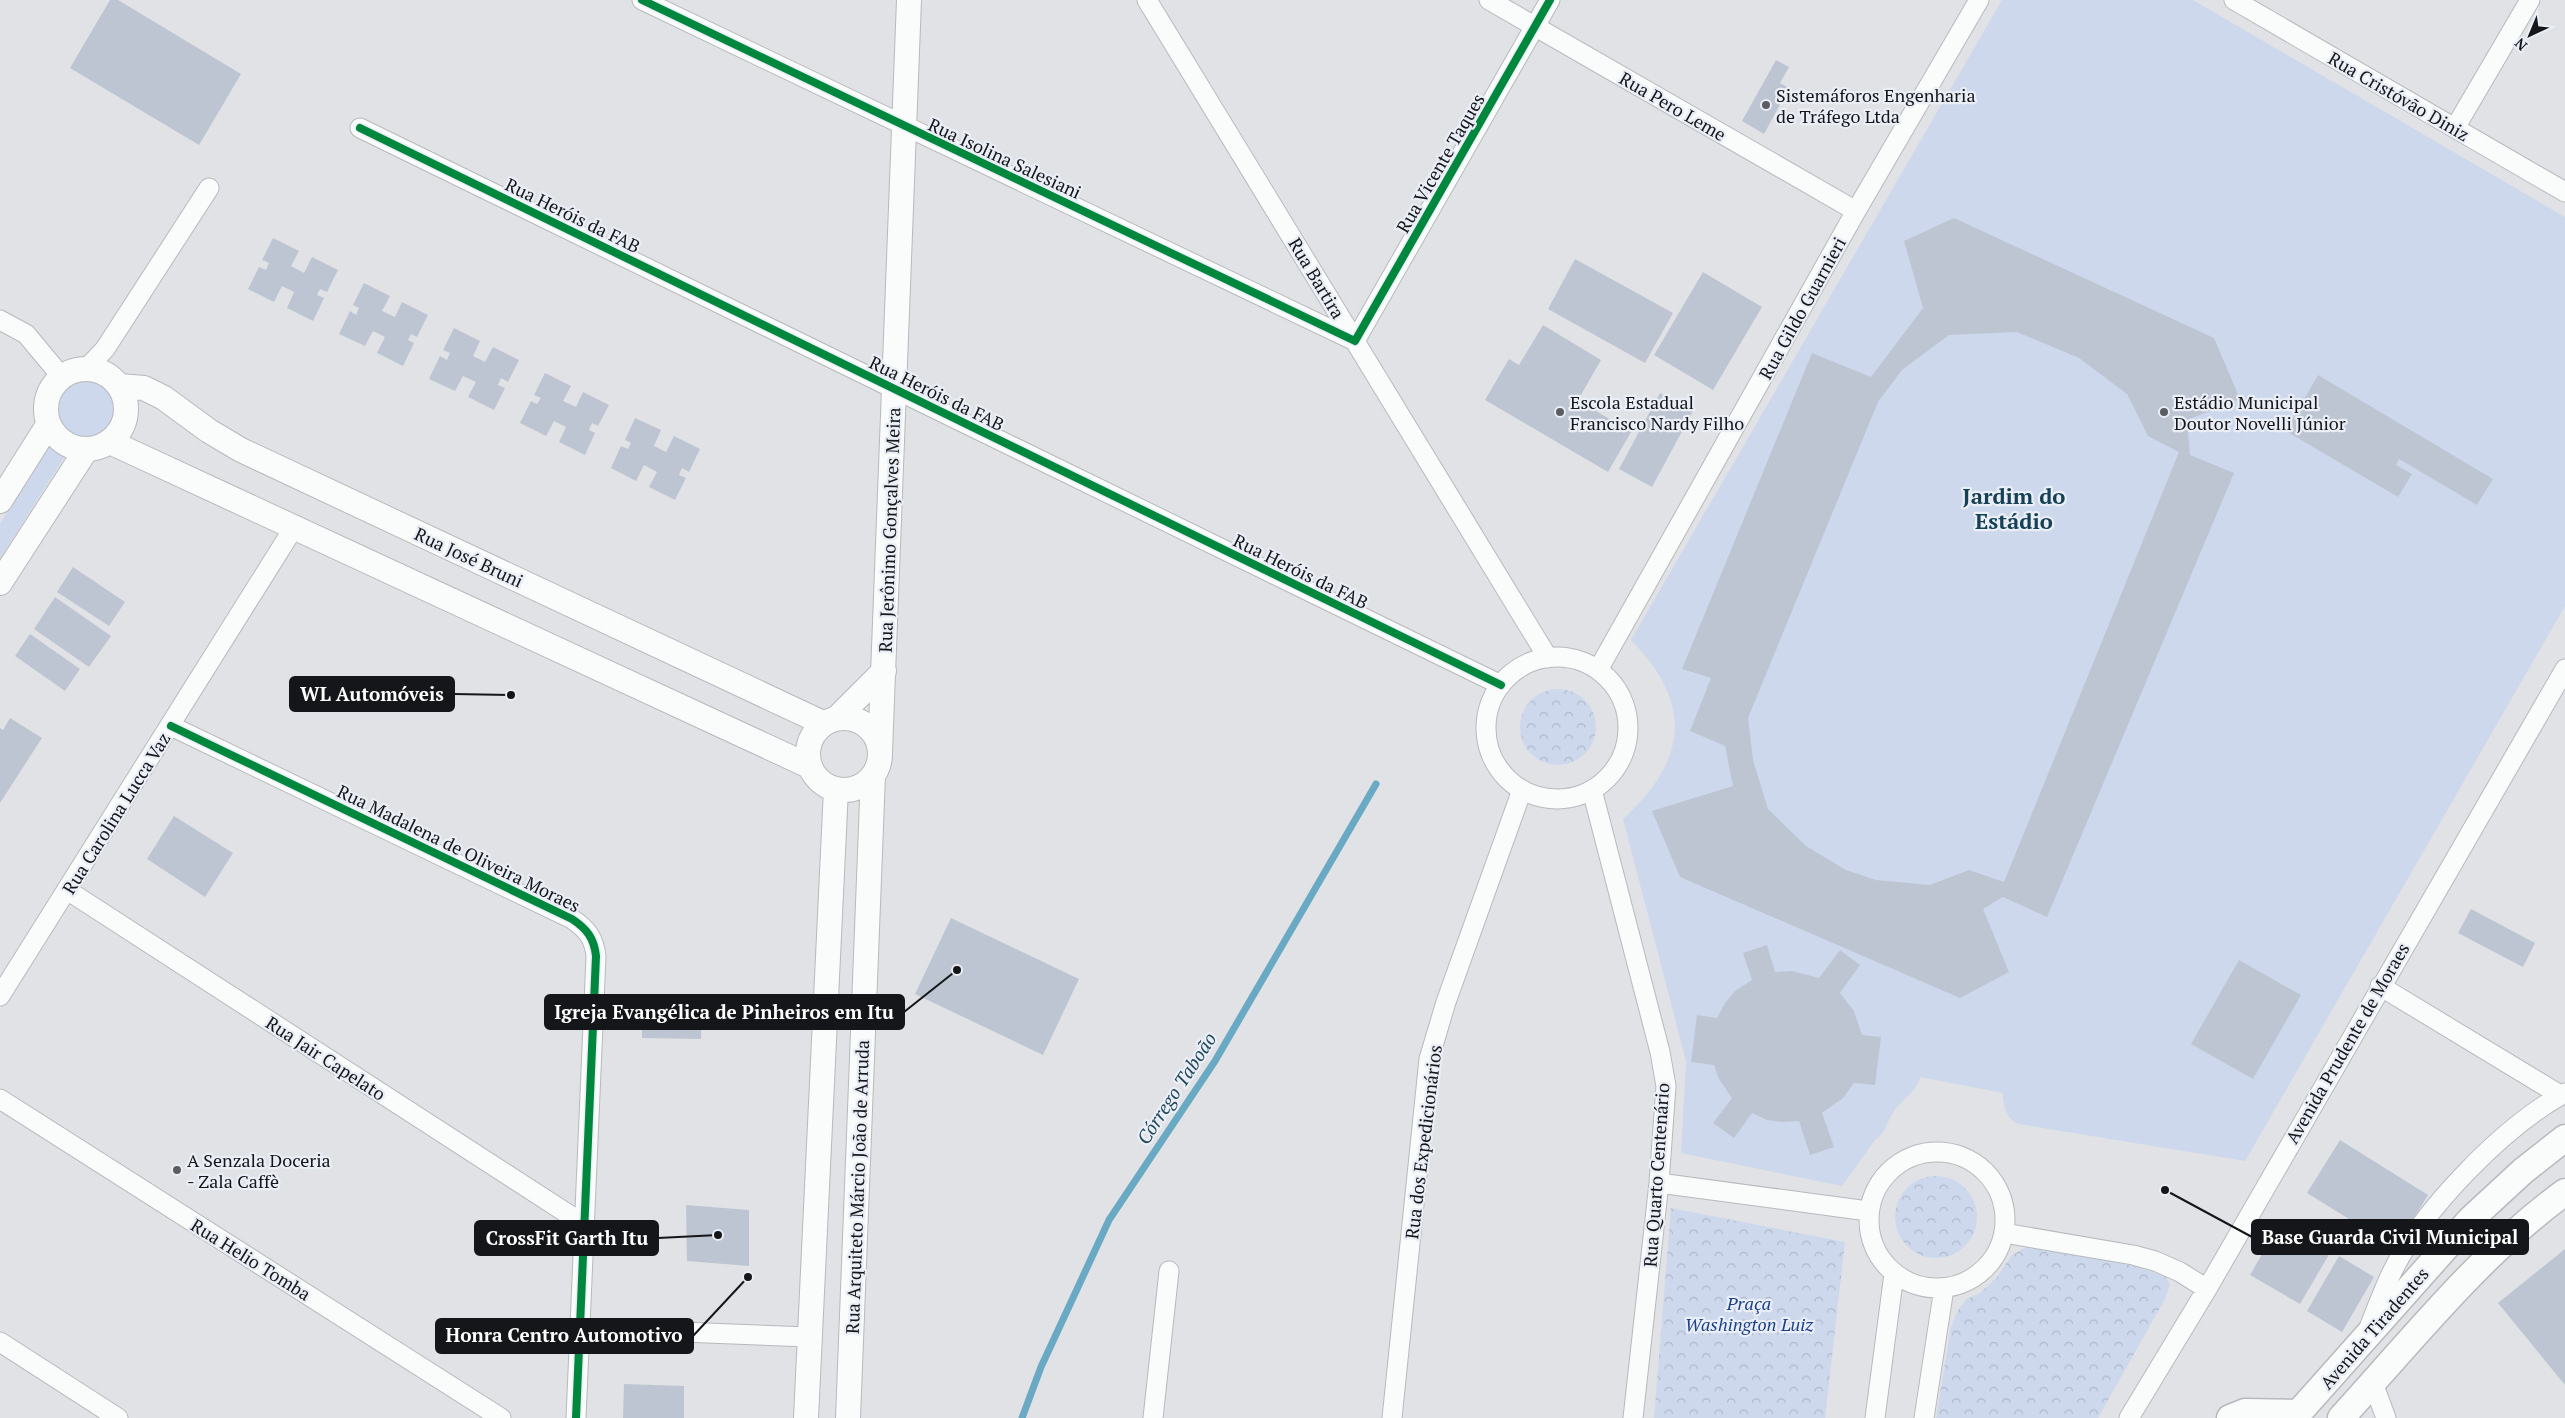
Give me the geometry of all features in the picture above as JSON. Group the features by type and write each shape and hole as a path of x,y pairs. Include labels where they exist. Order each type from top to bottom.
{"main road":[{"name":"Avenida Tiradentes","path":"2297,1415 2471,1219 2523,1171 2565,1138"},
{"name":"Avenida Tiradentes","path":"2341,1418 2466,1278 2510,1235 2565,1192"},
{"path":"2230,1418 2245,1412 2297,1415"}],"street":[{"name":"Rua Isolina Salesiani","path":"642,0 904,127 1355,341"},
{"name":"Rua Jerônimo Gonçalves Meira","path":"880,752 909,0"},
{"name":"Rua Bartira","path":"1147,0 1548,658"},
{"name":"Rua Pero Leme","path":"1489,0 1856,211"},
{"name":"Rua Vicente Taques","path":"1355,341 1550,0"},
{"name":"Rua Gildo Guarnieri","path":"1598,670 1856,211 1979,0"},
{"name":"Rua Cristóvão Diniz","path":"2234,0 2565,192"},
{"path":"2455,128 2530,0"},
{"name":"Rua Heróis da FAB","path":"360,128 1501,685"},
{"path":"87,368 105,348 209,188"},
{"path":"0,320 26,334 61,376"},
{"path":"87,368 105,374 120,386 126,401 126,417 120,431 110,442 98,448 86,450 74,448 54,435 48,425 45,412 46,398 52,386 61,376 74,370 87,368"},
{"name":"Rua José Bruni","path":"120,386 144,388 164,398 209,432 241,450 830,720"},
{"path":"0,501 48,425"},
{"path":"110,442 293,529 809,766"},
{"path":"0,583 86,450"},
{"name":"Rua Carolina Lucca Vaz","path":"0,996 293,529"},
{"path":"1548,658 1574,660 1598,670 1612,684 1623,702 1628,722 1627,735 1620,761 1608,778 1592,790 1575,797 1557,799 1539,797 1522,790 1508,779 1497,766 1488,742 1487,716 1492,699 1501,685 1522,666 1548,658"},
{"name":"Avenida Prudente de Moraes","path":"2129,1418 2206,1289 2380,986 2558,696 2565,668"},
{"name":"Rua Jerônimo Gonçalves Meira","path":"830,720 884,671"},
{"path":"850,718 861,722 871,730 878,740 880,752 879,763 873,775 863,785 850,790 836,789 825,785 815,777 809,766 807,754 809,742 814,731 830,720 850,718"},
{"name":"Rua Madalena de Oliveira Moraes","path":"171,726 572,919 583,926 592,937 596,956 576,1418"},
{"name":"Rua Arquiteto Márcio João de Arruda","path":"848,1418 873,775"},
{"path":"806,1418 836,789"},
{"name":"Rua dos Expedicionários","path":"1392,1418 1429,1060 1446,1002 1522,790"},
{"name":"Rua Quarto Centenário","path":"1592,790 1660,1052 1666,1086 1659,1183 1633,1418"},
{"name":"Rua Jair Capelato","path":"67,890 585,1225"},
{"path":"2366,1336 2392,1271 2443,1198 2484,1153 2563,1094 2380,986"},
{"name":"Rua Helio Tomba","path":"0,1099 501,1418"},
{"path":"1925,1152 1947,1152 1968,1159 1986,1172 1994,1184 2005,1211 2004,1233 1997,1253 1984,1271 1966,1283 1944,1288 1918,1286 1894,1274 1878,1256 1869,1235 1868,1211 1874,1190 1887,1172 1904,1159 1925,1152"},
{"path":"1659,1183 1868,1211"},
{"path":"2004,1233 2133,1255 2172,1269 2206,1289"},
{"path":"1153,1418 1169,1271"},
{"path":"1875,1418 1894,1274"},
{"path":"1924,1418 1944,1288"},
{"path":"580,1328 810,1338"},
{"path":"0,1342 118,1418"},
{"path":"2374,1383 2386,1418"}],"green space":[{"name":"Estádio Municipal Doutor Novelli Júnior","path":"2002,0 2193,0 2565,217 2565,606 2245,1161 2019,1124 2008,1115 2003,1093 1920,1077 1913,1091 1894,1111 1886,1127 1842,1186 1681,1153 1686,1061 1623,819 1645,797 1660,775 1670,753 1675,731 1673,709 1665,686 1651,663 1631,640"},
{"path":"86,379 97,381 107,387 113,397 115,408 113,419 107,429 97,435 86,437 75,435 65,429 59,419 57,408 59,397 65,387 75,381"},
{"path":"52,442 67,453 0,558 0,524"},
{"path":"1558,689 1573,692 1585,700 1593,712 1596,727 1593,742 1585,754 1573,762 1558,765 1543,762 1531,754 1523,742 1520,727 1523,712 1531,700 1543,692"},
{"path":"1936,1176 1952,1179 1965,1188 1974,1201 1977,1217 1974,1233 1965,1246 1952,1255 1936,1258 1920,1255 1907,1246 1898,1233 1895,1217 1898,1201 1907,1188 1920,1179"},
{"name":"Praça Washington Luiz","path":"1671,1208 1845,1242 1825,1418 1654,1418"},
{"path":"2026,1247 2038,1247 2130,1265 2165,1276 2170,1285 2165,1299 2098,1418 1936,1418 1951,1327 1958,1310 1967,1299 1980,1293 1997,1277 2012,1255"}],"building":[{"path":"110,0 118,0 241,74 199,145 70,68"},
{"name":"Sistemáforos Engenharia de Tráfego Ltda","path":"1776,60 1789,67 1780,83 1789,88 1764,134 1742,121"},
{"path":"1954,218 2214,338 2240,399 2187,420 2190,455 2234,473 2047,917 2003,897 1983,909 2009,972 1960,998 1680,877 1652,811 1733,786 1725,746 1690,731 1711,678 1682,669 1812,353 1871,377 1923,308 1904,241","holes":["2017,332 2079,358 2127,394 2148,436 2179,452 2004,882 1969,870 1930,885 1876,880 1846,870 1806,846 1768,809 1753,760 1748,718 1878,402 1902,370 1949,335"]},
{"path":"273,238 299,251 291,266 304,273 312,257 338,270 327,292 320,289 317,295 324,298 313,321 287,308 294,292 282,286 274,302 248,289 259,267 266,270 269,263 262,260"},
{"path":"1575,259 1673,313 1645,363 1548,309"},
{"path":"1703,272 1762,307 1713,390 1654,355"},
{"path":"364,283 390,296 382,311 395,317 402,302 428,315 417,337 411,334 408,340 414,343 403,366 377,353 385,337 373,331 365,346 339,334 350,311 356,315 359,308 353,305"},
{"path":"1543,325 1601,360 1578,400 1631,432 1608,472 1485,400 1509,359 1519,365"},
{"path":"454,328 480,341 473,356 485,362 493,347 519,360 508,382 501,378 498,385 505,388 494,410 468,397 476,382 463,376 455,391 429,379 440,356 447,360 450,353 443,350"},
{"path":"545,373 571,386 563,401 576,407 583,392 609,405 598,426 592,423 589,430 595,433 585,455 559,442 566,427 554,421 546,436 520,423 531,401 537,404 541,398 534,395"},
{"path":"2318,375 2493,479 2477,505 2399,459 2396,465 2412,474 2398,497 2286,431"},
{"path":"1660,393 1693,411 1652,487 1619,469"},
{"path":"635,418 661,430 654,446 666,452 674,436 700,449 689,472 682,468 679,475 686,478 675,500 649,487 657,472 644,465 636,481 611,468 621,446 628,449 631,443 625,440"},
{"path":"73,567 125,602 109,626 57,592"},
{"path":"55,597 111,636 89,667 34,629"},
{"path":"30,634 80,669 65,691 15,656"},
{"path":"10,718 42,738 0,803 0,728 3,730"},
{"path":"174,816 233,853 205,897 147,859"},
{"path":"2471,909 2535,943 2523,967 2458,933"},
{"path":"951,918 1079,979 1043,1055 915,994"},
{"path":"1767,945 1775,972 1792,971 1819,978 1840,950 1860,965 1840,993 1854,1011 1862,1035 1881,1037 1875,1085 1854,1083 1843,1098 1822,1113 1834,1147 1810,1155 1799,1121 1767,1120 1752,1113 1734,1138 1713,1123 1732,1098 1719,1079 1714,1065 1691,1062 1697,1015 1717,1018 1725,1003 1735,991 1752,980 1743,953"},
{"path":"2239,960 2301,995 2253,1079 2191,1044"},
{"path":"642,1010 702,1012 701,1039 642,1038"},
{"path":"2340,1140 2428,1195 2404,1234 2394,1228 2386,1242 2307,1193"},
{"path":"686,1205 749,1210 749,1266 687,1261"},
{"path":"2281,1221 2331,1251 2300,1304 2250,1275"},
{"path":"2565,1249 2565,1385 2498,1303"},
{"path":"2339,1256 2374,1277 2342,1332 2307,1311"},
{"path":"624,1384 684,1386 684,1418 623,1418"}],"waterway":[{"name":"Córrego Taboão","path":"1022,1418 1041,1367 1109,1220 1215,1061 1376,784"}],"cycle path":[{"path":"642,0 1355,341 1550,0"},
{"path":"360,128 1501,685"},
{"path":"171,726 572,919 589,934 594,944 596,956 576,1418"}],"place":[{"name":"Sistemáforos Engenharia de Tráfego Ltda","path":"1766,105"},
{"name":"Escola Estadual Francisco Nardy Filho","path":"1560,412"},
{"name":"Estádio Municipal Doutor Novelli Júnior","path":"2164,412"},
{"name":"WL Automóveis","path":"511,695"},
{"name":"Igreja Evangélica de Pinheiros em Itu","path":"957,970"},
{"name":"A Senzala Doceria - Zala Caffè","path":"177,1170"},
{"name":"Base Guarda Civil Municipal","path":"2165,1190"},
{"name":"CrossFit Garth Itu","path":"718,1235"},
{"name":"Honra Centro Automotivo","path":"748,1277"}],"district":[{"name":"Jardim do Estádio","path":"2014,508"}]}
